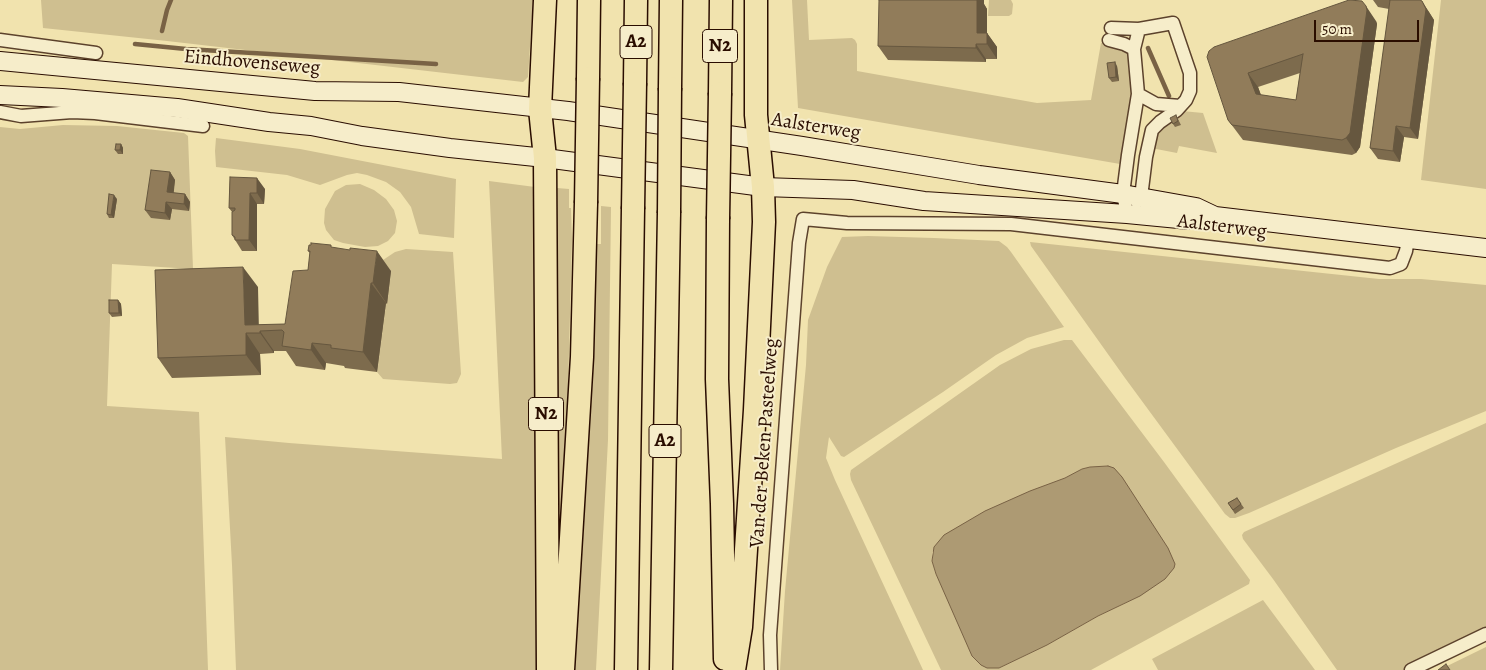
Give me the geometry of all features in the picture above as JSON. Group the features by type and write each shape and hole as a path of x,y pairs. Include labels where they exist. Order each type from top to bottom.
{"highway":[{"path":"545,0 540,109 545,158"},
{"name":"N2","path":"563,670 580,396 585,267 589,0"},
{"name":"A2","path":"626,670 636,0"},
{"name":"A2","path":"661,670 672,0"},
{"name":"N2","path":"721,0 717,379 723,532 725,670"},
{"name":"N2","path":"756,0 756,115 758,140"},
{"path":"734,670 741,628 755,410 764,222 763,187 758,140"},
{"name":"N2","path":"545,158 548,670"}],"main road":[{"name":"Eindhovenseweg","path":"0,61 315,91 400,92 501,104"},
{"name":"Aalsterweg","path":"0,95 62,98 177,108 259,121 311,126 362,136 763,187 853,190 924,201 1127,214 1189,220 1214,216 1486,248"},
{"name":"Aalsterweg","path":"501,104 568,112 979,175 1132,196 1196,207 1214,216"}],"street":[{"path":"1127,214 1146,157 1152,130 1180,106 1190,93 1191,82 1190,73 1173,23 1110,34 1134,49"},
{"path":"1132,196 1128,155 1138,94 1134,49 1139,28"},
{"path":"0,40 96,53"},
{"path":"1138,94 1156,104 1180,106"},
{"path":"0,112 21,116 72,112 95,113 203,126"},
{"name":"Aalsterweg","path":"974,204 998,214 1011,224"},
{"name":"Aalsterweg","path":"803,219 856,224 1011,224 1390,268 1401,264 1408,239"},
{"name":"Van der Beken Pasteelweg","path":"771,670 770,635 799,243 803,219"},
{"path":"1411,670 1486,634"}],"shaded area":[{"path":"41,0 533,0 528,77 523,82 43,28"},
{"path":"792,0 807,0 809,40 852,38 855,40 857,44 857,71 1037,103 1091,100 1101,43 1120,47 1129,55 1134,91 1120,164 798,108"},
{"path":"989,0 1011,0 1013,4 1012,14 1009,16 988,16"},
{"path":"1441,0 1486,0 1486,189 1421,180"},
{"path":"1182,111 1203,113 1217,153 1179,146 1177,153 1151,148 1158,129"},
{"path":"63,125 117,126 184,133 188,136 193,269 112,264 107,406 199,412 208,670 0,670 0,127 20,129"},
{"path":"216,138 300,149 456,179 454,238 419,234 411,207 400,192 386,182 367,175 357,173 347,175 320,185 287,175 216,167"},
{"path":"489,181 535,187 541,670 236,670 225,437 502,459"},
{"path":"360,184 374,190 386,199 394,210 397,221 395,233 388,241 378,246 365,247 343,243 334,240 326,230 324,223 325,209 335,191 346,185"},
{"path":"557,188 569,189 572,239 565,500 557,616 552,373 558,321"},
{"path":"601,206 611,207 608,440 596,670 571,670 592,244 601,244"},
{"path":"868,236 999,241 1011,252 1064,327 1027,338 996,355 844,457 841,456 829,437 826,458 923,670 780,670 785,591 806,365 808,320 827,267 842,237"},
{"path":"1030,242 1379,279 1421,279 1486,285 1486,411 1396,448 1249,513 1230,518 1225,514 1125,378"},
{"path":"406,249 453,252 461,374 457,383 383,379 377,372 391,272 383,260 395,252"},
{"path":"1064,340 1072,340 1250,580 1249,584 1091,670 941,670 851,480 851,470 1000,365 1031,349","holes":["1108,466 1140,596 999,668 936,574 932,561 932,552 1082,469"]},
{"path":"1486,423 1486,629 1404,670 1337,670 1242,535 1244,532"},
{"path":"1108,466 1114,468 1122,477 1168,548 1175,564 1174,568 1165,579 1140,596 1098,616 1047,645 999,668 987,668 981,665 972,656 936,574 932,561 934,547 944,535 985,511 1065,478 1082,469"},
{"path":"1263,600 1315,670 1158,670 1152,659"},
{"path":"1486,647 1486,670 1439,670"}],"building":[{"path":"879,0 977,0 977,33 987,33 987,44 976,44 976,48 878,46"},
{"path":"1349,0 1362,1 1367,10 1350,133 1342,140 1232,125 1228,120 1207,57 1209,51 1214,47","holes":["1303,54 1296,100 1256,94 1248,73"]},
{"path":"1390,0 1420,0 1426,9 1410,128 1396,126 1393,151 1370,148"},
{"path":"1115,62 1116,77 1109,78 1107,63"},
{"path":"1176,115 1178,121 1173,124 1170,118"},
{"path":"116,144 121,144 120,150 115,150"},
{"path":"151,170 170,172 167,192 185,194 184,204 166,202 165,213 145,210"},
{"path":"230,177 257,178 257,193 250,193 249,240 235,240 235,237 232,235 232,212 235,208 229,208"},
{"path":"109,194 114,195 111,215 107,214"},
{"path":"311,243 331,245 331,247 350,250 350,248 377,251 373,283 371,283 363,352 331,348 331,345 312,343 311,350 282,346 284,332 282,330 246,333 246,355 158,358 155,270 243,267 245,325 285,324 293,271 308,270 310,251 308,251"},
{"path":"109,300 118,300 119,313 109,313"},
{"path":"1237,498 1241,504 1233,510 1228,503"},
{"path":"1446,664 1450,670 1438,670"}],"waterway":[{"path":"162,31 171,0"},
{"path":"135,44 186,49 436,64"},
{"path":"1148,48 1169,96"}]}
